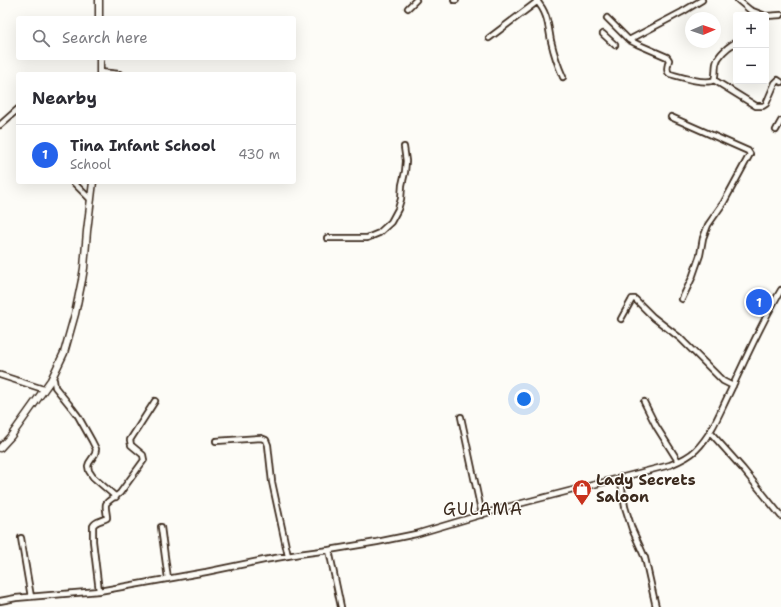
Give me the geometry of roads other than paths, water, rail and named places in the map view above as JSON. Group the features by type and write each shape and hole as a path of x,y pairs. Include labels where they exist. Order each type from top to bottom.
{"main road":[{"path":"99,0 99,16"},
{"path":"100,60 100,72"},
{"path":"0,448 11,436 50,380 64,353 75,314 84,268 93,184"}],"street":[{"path":"408,8 416,0"},
{"path":"629,40 702,0"},
{"path":"738,0 746,7 757,12"},
{"path":"489,38 537,1 547,18 555,57 564,78"},
{"path":"769,16 781,14"},
{"path":"607,18 629,40 667,57 669,60 667,70 670,74 709,82 714,80"},
{"path":"603,34 615,45"},
{"path":"714,80 716,63 727,48 733,44"},
{"path":"714,80 756,106 763,106 766,104 775,83 778,80 781,82"},
{"path":"0,125 16,111"},
{"path":"671,117 748,151 750,154 724,202 708,226 703,238 700,255 692,278 682,299"},
{"path":"776,130 781,121"},
{"path":"327,238 367,238 379,233 391,222 398,209 401,199 406,160 404,147"},
{"path":"75,184 91,200"},
{"path":"0,601 99,591 200,573 256,561 329,550 416,534 687,458 697,449 710,432 734,386 751,346 769,310 781,290"},
{"path":"621,319 630,301 635,299 653,317 680,338 723,381 734,386"},
{"path":"0,375 43,389"},
{"path":"54,380 55,387 72,408 94,446 96,452 89,463 89,471 93,477 116,497"},
{"path":"99,591 93,541 93,526 97,522 107,518 106,503 120,493 144,460 143,455 131,445 130,440 155,401"},
{"path":"644,402 656,426 678,461"},
{"path":"461,417 482,515"},
{"path":"710,432 722,443 781,516"},
{"path":"216,441 261,438 266,440 268,445 272,482 288,556"},
{"path":"620,477 625,507 632,529 645,558 656,607"},
{"path":"161,527 168,578"},
{"path":"21,538 31,597"},
{"path":"329,550 341,607"}],"place":[{"name":"Tina Infant School","path":"759,302"},
{"name":"Lady Secrets Saloon","path":"582,506"}],"district":[{"name":"GULAMA","path":"483,509"}]}
